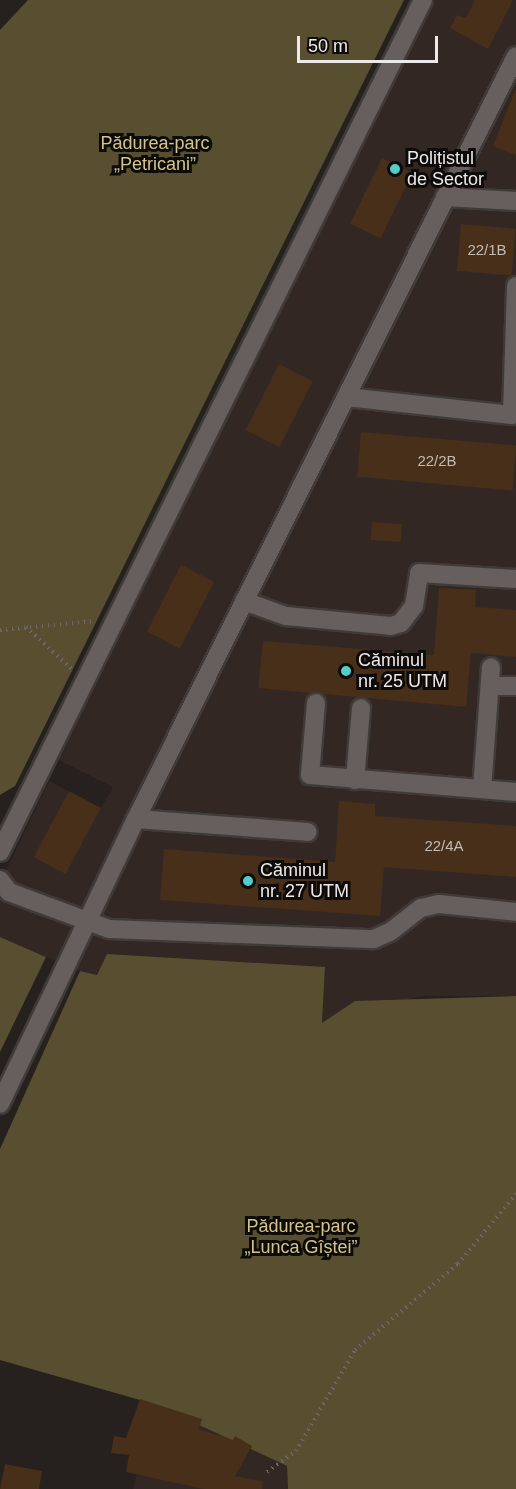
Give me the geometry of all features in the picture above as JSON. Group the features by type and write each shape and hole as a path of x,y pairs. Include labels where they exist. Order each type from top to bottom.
{"lane":[{"path":"0,852 423,0"},
{"path":"0,1104 136,819 516,56"},
{"path":"445,197 516,201"},
{"path":"346,397 512,415 516,286"},
{"path":"244,601 286,616 391,626 401,623 414,606 419,573 516,579"},
{"path":"482,789 491,667"},
{"path":"490,686 516,687"},
{"path":"316,703 310,775 516,792"},
{"path":"355,780 361,708"},
{"path":"136,819 308,832"},
{"path":"0,880 9,892 85,923 109,929 374,939 390,932 421,908 439,904 516,912"}],"path":[{"path":"0,630 117,619"},
{"path":"25,626 86,682"},
{"path":"267,1472 296,1451 355,1350 458,1264 516,1194"}],"shaded area":[{"path":"434,0 516,0 516,996 421,996 322,1024 325,968 107,954 97,975 80,971 0,937 0,883 49,781 101,808 113,787 59,760"},
{"path":"154,1404 287,1466 288,1489 133,1489"}],"green space":[{"name":"Pădurea-parc „Petricani”","path":"28,0 404,0 15,786 0,795 0,30"},
{"path":"0,937 46,957 0,1052"},
{"name":"Pădurea-parc „Lunca Gîștei”","path":"107,954 325,967 322,1023 355,1001 516,996 516,1489 288,1489 287,1466 154,1404 0,1360 0,1149 80,971 97,975"}],"building":[{"path":"475,0 513,0 488,49 450,28 457,15 466,18"},
{"path":"516,90 516,155 493,146"},
{"path":"382,158 413,173 381,239 350,224"},
{"path":"461,224 516,229 512,276 457,271"},
{"path":"279,364 313,381 279,447 245,430"},
{"path":"361,432 516,446 512,490 357,477"},
{"path":"372,522 402,524 401,542 371,540"},
{"path":"181,565 214,582 180,649 147,632"},
{"path":"439,588 476,590 475,607 516,610 516,657 471,653 466,707 258,688 263,641 434,655"},
{"path":"69,791 101,808 66,874 34,857"},
{"path":"339,801 375,804 375,816 516,826 516,877 384,867 380,916 160,900 164,849 335,862"},
{"path":"140,1399 202,1419 199,1429 233,1440 235,1436 252,1446 235,1476 263,1481 262,1489 204,1489 126,1472 129,1455 111,1453 114,1436 126,1438"},
{"path":"5,1464 42,1471 39,1489 0,1489"}],"place":[{"name":"Polițistul de Sector","path":"395,169"},
{"name":"Căminul nr. 25 UTM","path":"346,671"},
{"name":"Căminul nr. 27 UTM","path":"248,881"}]}
